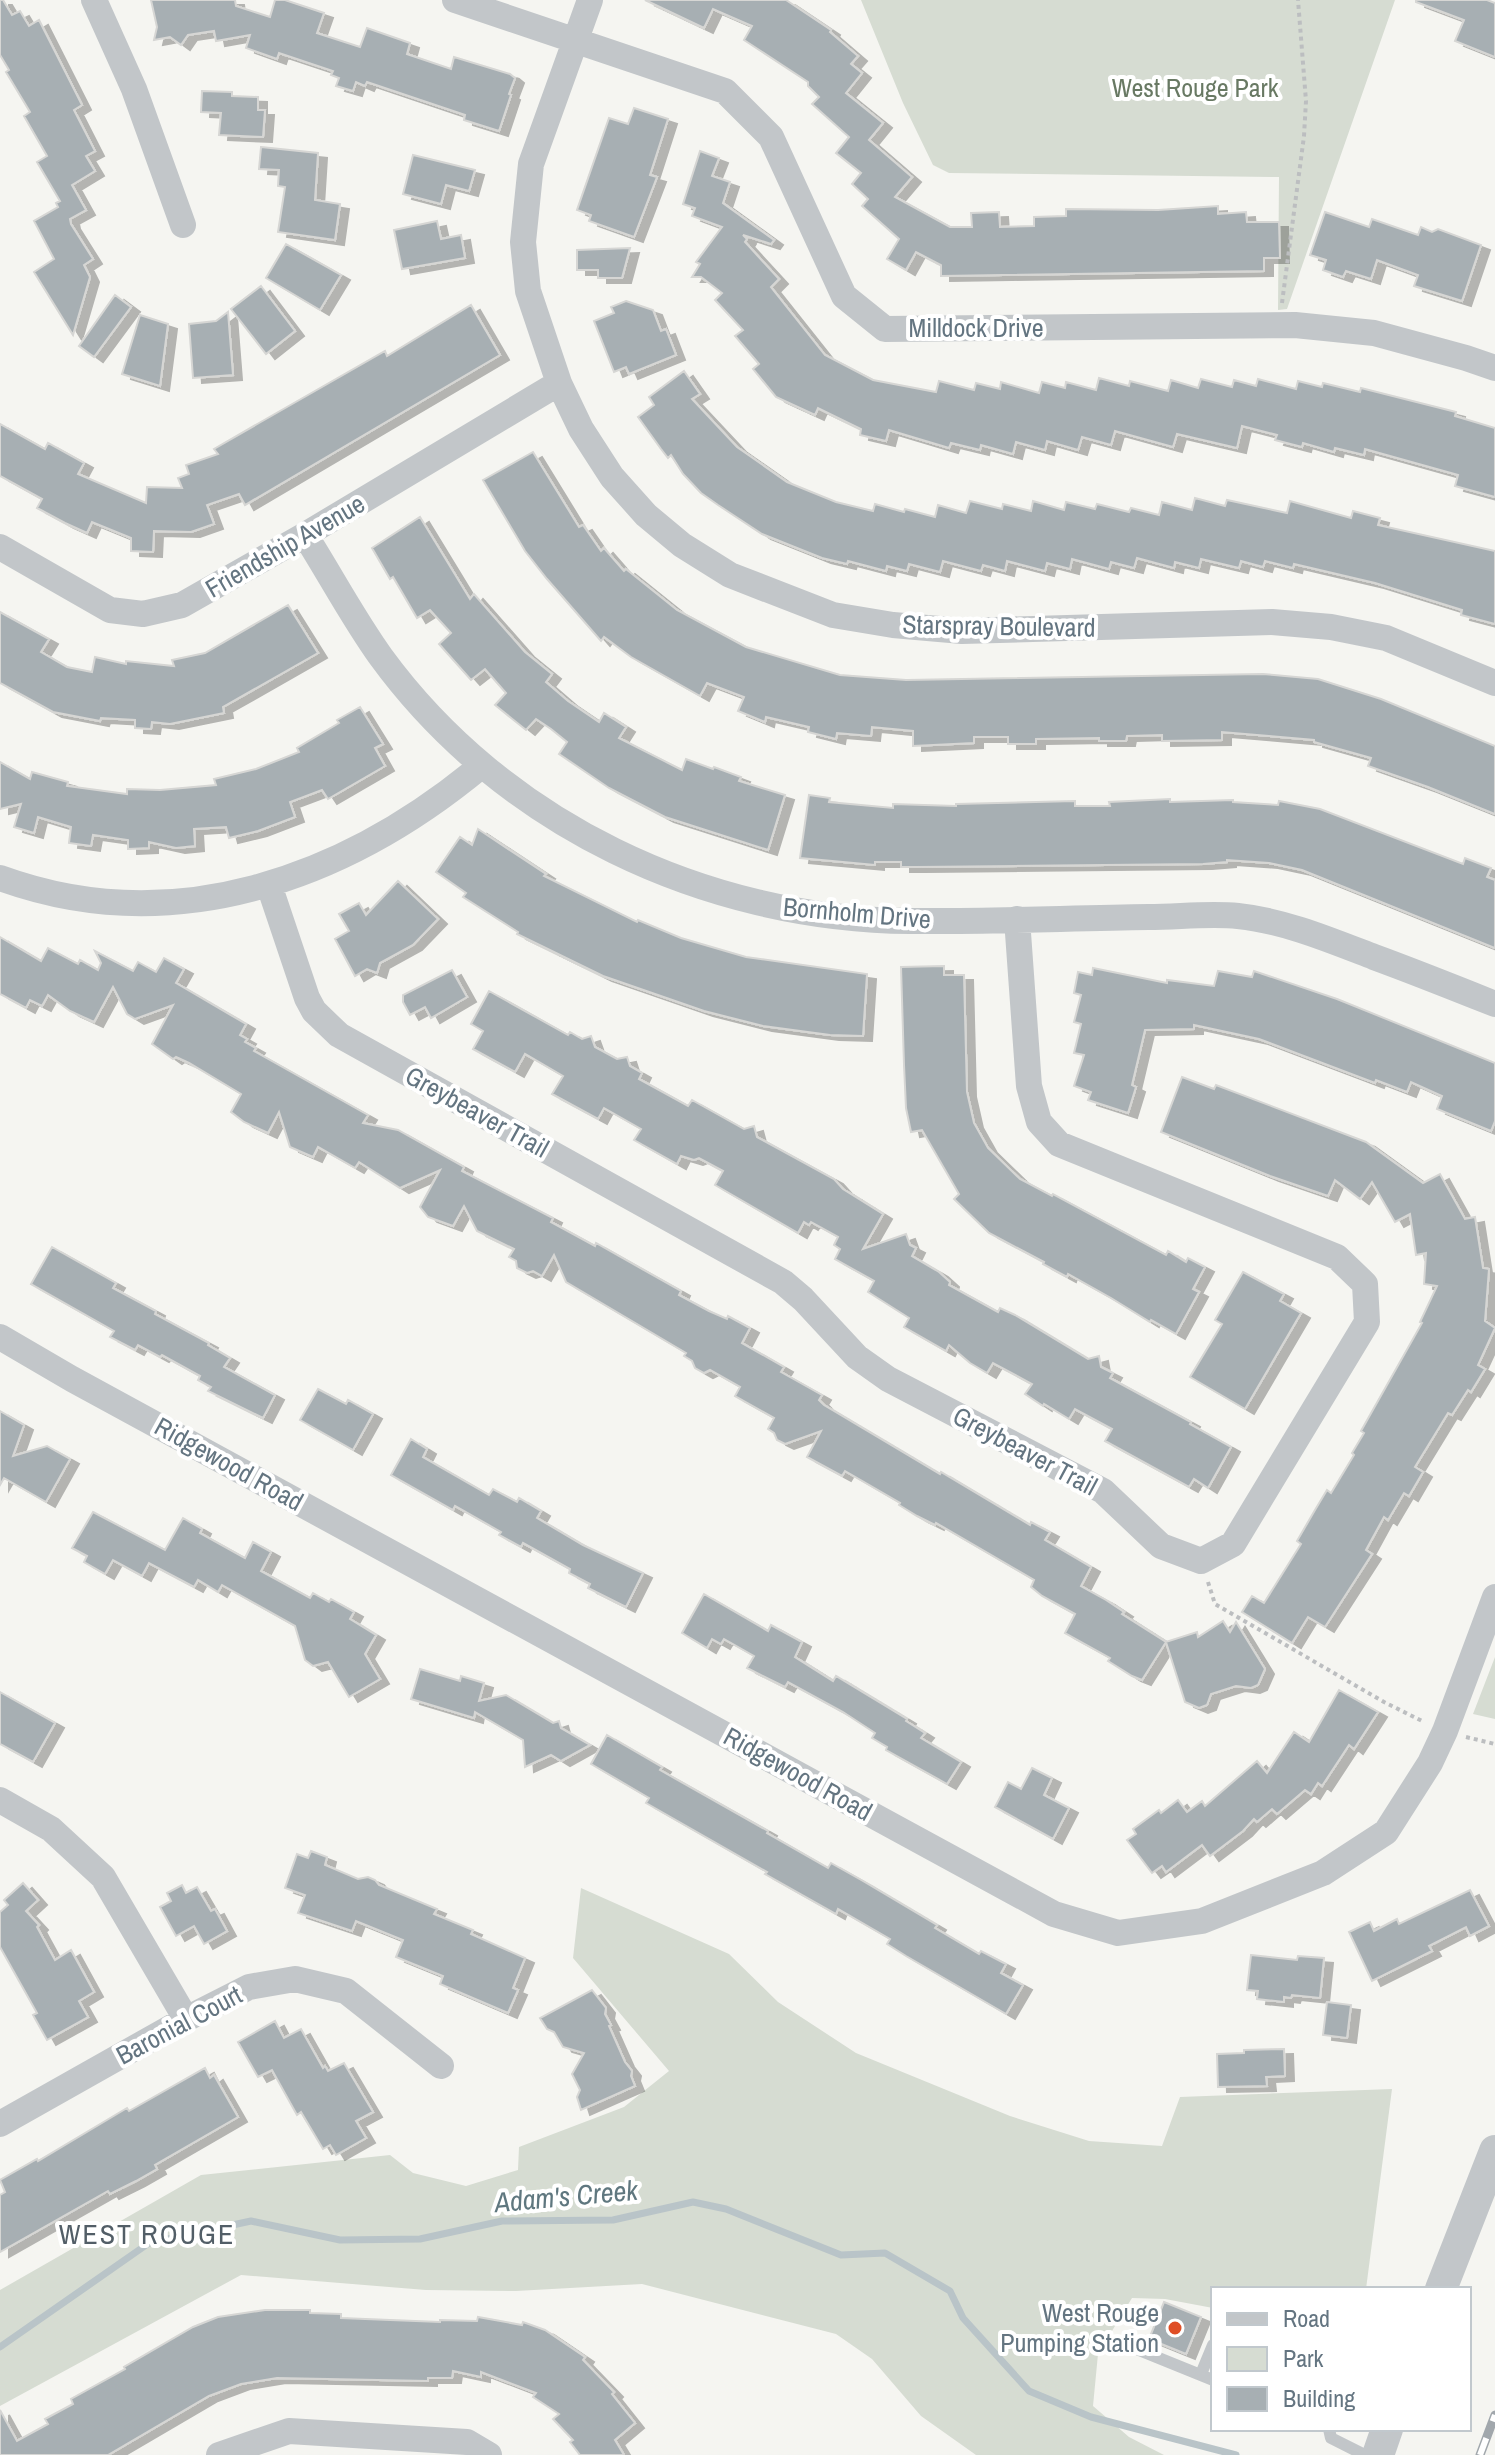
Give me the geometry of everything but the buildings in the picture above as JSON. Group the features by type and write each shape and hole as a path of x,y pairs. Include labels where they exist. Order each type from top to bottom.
{"street":[{"path":"94,0 134,89 183,225"},
{"name":"Milldock Drive","path":"455,0 725,91 771,137 844,296 885,329 1279,326 1374,333 1495,368"},
{"name":"Starspray Boulevard","path":"590,0 531,164 523,242 528,291 559,383 581,429 612,477 646,515 682,545 730,575 833,615 893,625 962,631 1272,622 1331,627 1386,638 1495,683"},
{"name":"Friendship Avenue","path":"0,547 110,610 143,614 182,605 559,383"},
{"name":"Bornholm Drive","path":"305,535 382,658 427,711 481,766 562,823 626,857 685,882 744,899 828,916 909,921 1237,916 1308,931 1495,1004"},
{"path":"0,878 85,901 190,901 226,896 269,885 340,859 372,842 458,785 481,766"},
{"name":"Greybeaver Trail","path":"269,885 307,998 314,1011 339,1035 783,1282 857,1357 888,1379 1103,1491 1161,1546 1201,1561"},
{"path":"1017,919 1029,1086 1039,1122 1059,1144 1337,1257 1365,1284 1367,1322 1233,1544 1201,1561"},
{"name":"Ridgewood Road","path":"0,1337 1054,1914 1118,1933 1202,1921 1323,1873 1386,1832 1430,1763 1445,1731 1495,1597"},
{"path":"0,1800 51,1829 103,1877 186,2019"},
{"name":"Baronial Court","path":"0,2124 249,1987 295,1979 346,1991 441,2066"},
{"path":"1442,2287 1495,2151"},
{"path":"219,2455 289,2431 467,2442 489,2455"},
{"path":"1378,2455 1386,2431"}],"lane":[{"path":"1134,2348 1207,2377 1211,2356"},
{"path":"1329,2431 1331,2438 1365,2455"}],"path":[{"path":"1279,326 1304,136 1306,101 1298,0"},
{"path":"1201,1561 1215,1604 1384,1702 1445,1731 1495,1744"}],"green space":[{"name":"West Rouge Park","path":"861,0 1395,0 1287,309 1278,310 1279,177 949,173 933,165 903,103"},
{"path":"1495,1657 1495,1719 1473,1714"},
{"path":"581,1888 729,1954 778,2002 856,2053 1010,2116 1089,2141 1162,2146 1180,2097 1392,2089 1366,2287 1211,2287 1211,2308 1165,2299 1132,2298 1098,2354 1093,2406 1129,2437 1164,2455 976,2455 921,2416 872,2359 836,2334 642,2284 516,2291 426,2290 241,2275 0,2406 0,2290 201,2175 390,2155 413,2173 466,2186 518,2170 519,2147 624,2107 669,2071 573,1958"}],"waterway":[{"name":"Adam's Creek","path":"0,2347 149,2243 251,2221 340,2240 420,2239 502,2221 613,2220 693,2202 726,2209 841,2255 885,2253 950,2291 963,2318 1029,2391 1091,2417 1236,2455"}],"railway":[{"path":"1480,2455 1495,2415"}],"place":[{"name":"West Rouge Pumping Station","path":"1175,2328"}],"district":[{"name":"WEST ROUGE","path":"147,2234"}]}
